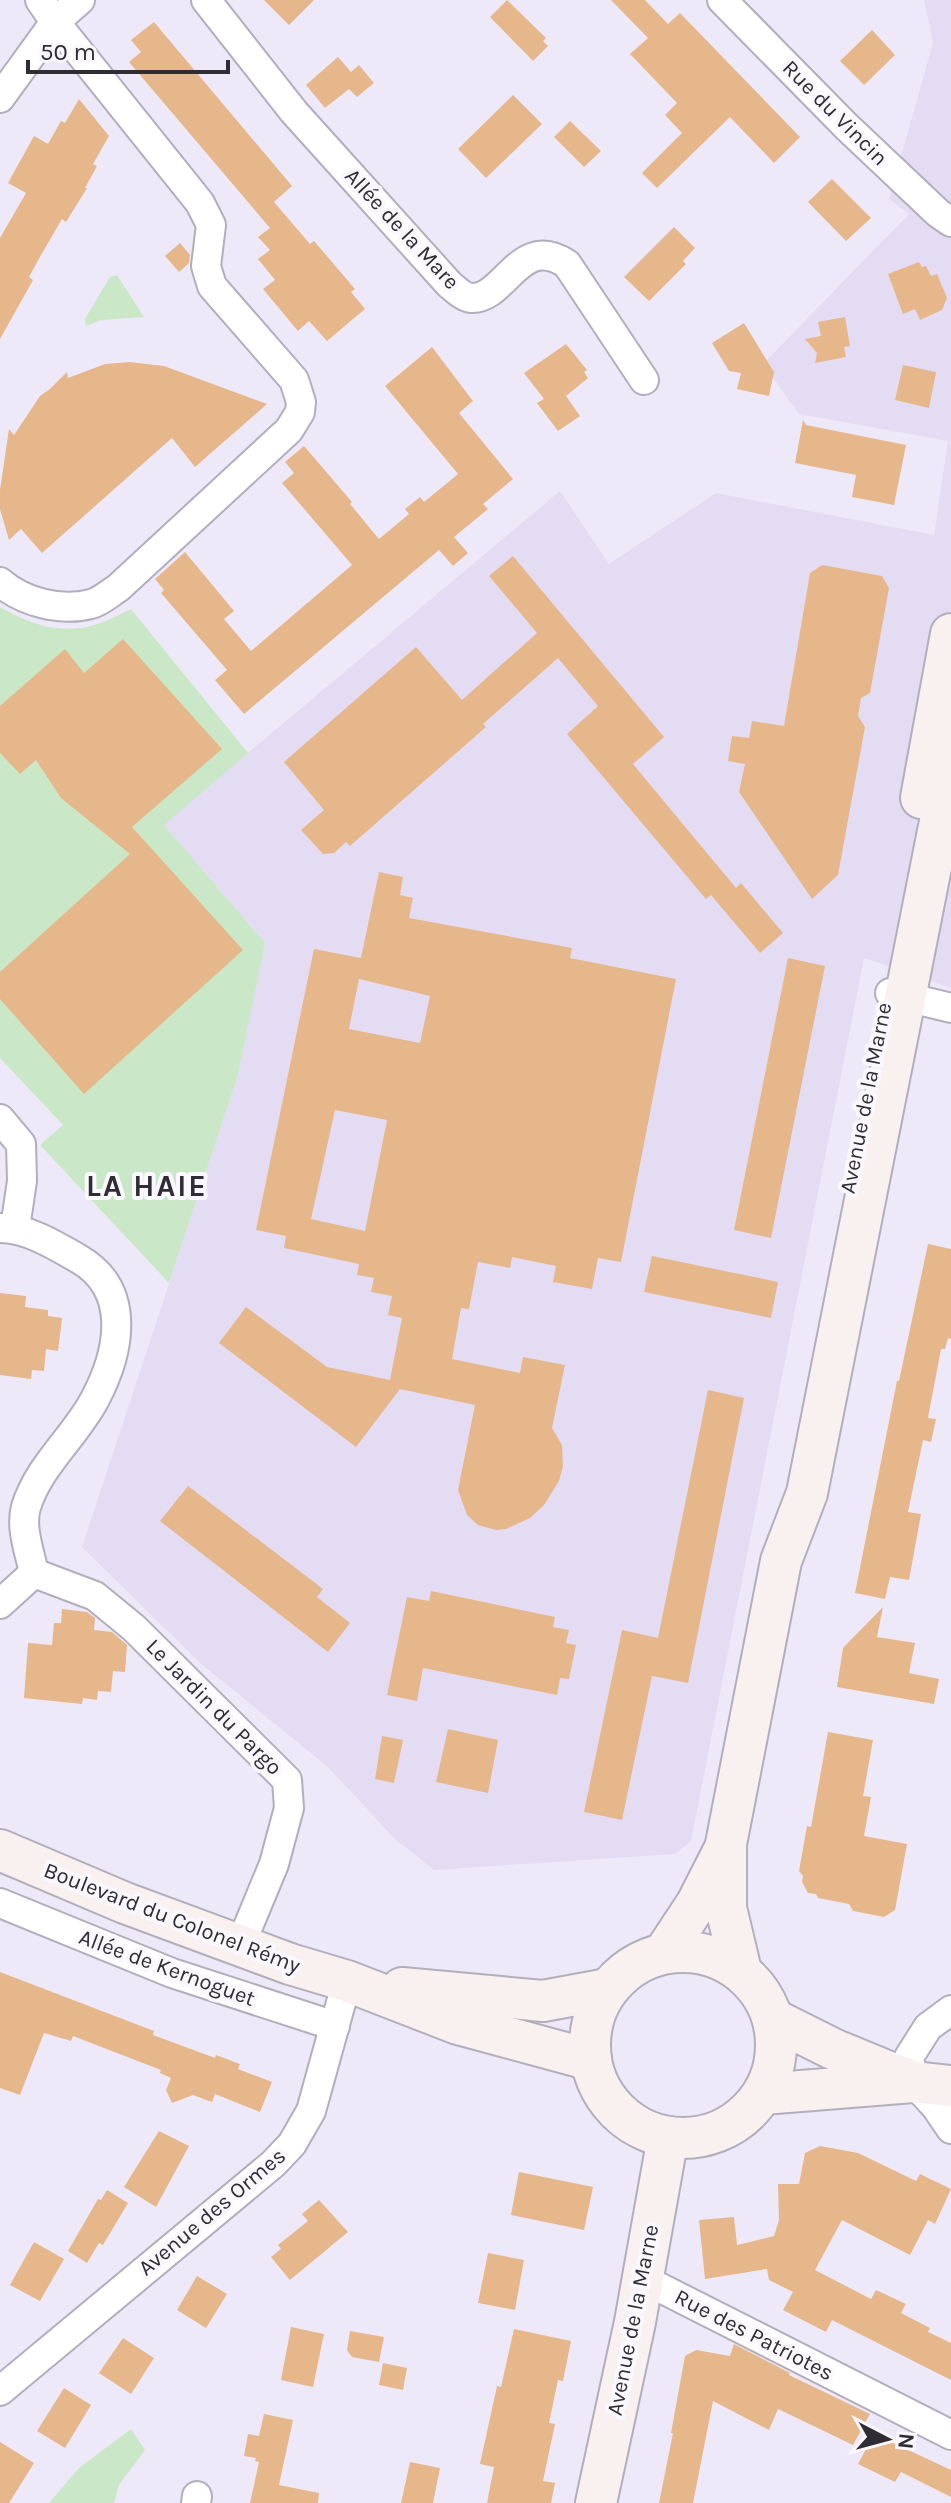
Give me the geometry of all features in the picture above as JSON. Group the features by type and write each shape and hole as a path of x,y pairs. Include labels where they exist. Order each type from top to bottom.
{"main road":[{"name":"Avenue de la Marne","path":"741,1971 726,1908 726,1844 781,1561 807,1493 896,994 951,634"},
{"name":"Avenue de la Marne","path":"896,994 951,766"},
{"name":"Avenue de la Marne","path":"664,1953 709,1882 726,1844"},
{"name":"Boulevard du Colonel Rémy","path":"0,1850 111,1897 458,2024 591,2060"},
{"path":"691,1952 718,1958 741,1971 761,1993 773,2019 776,2044 773,2070 763,2094 745,2115 722,2130 695,2138 668,2137 640,2128 617,2111 600,2087 591,2060 590,2035 596,2011 608,1989 631,1967 664,1953 691,1952"},
{"name":"Boulevard du Colonel Rémy","path":"347,1981 543,2001 608,1989"},
{"path":"773,2019 833,2049 932,2084"},
{"path":"763,2094 932,2084"},
{"name":"Avenue de la Marne","path":"596,2503 643,2279 668,2137"}],"street":[{"path":"0,98 48,11 80,0"},
{"name":"Allée de la Mare","path":"206,0 294,112 459,293 471,298 484,294 530,258 542,254 558,257 567,264 644,380"},
{"name":"Rue du Vincin","path":"722,0 846,126 951,222"},
{"path":"0,582 31,600 60,607 92,604 118,588 289,430 300,412 301,402 294,380 212,286 206,266 211,225 200,203 48,11"},
{"path":"896,994 951,1008"},
{"path":"0,1119 21,1144 22,1181 7,1228 59,1247 88,1265 111,1289 118,1327 95,1400 34,1484 24,1511 25,1536 34,1573 0,1604"},
{"name":"Le Jardin du Pargo","path":"34,1573 95,1596 134,1628 287,1780 289,1808 274,1864 240,1946"},
{"name":"Allée de Kernoguet","path":"0,1903 172,1973 335,2026"},
{"name":"Avenue des Ormes","path":"0,2391 273,2164 292,2144 311,2111 347,1981"},
{"path":"951,2010 928,2027 909,2057 932,2084 936,2107 951,2129"},
{"name":"Rue des Patriotes","path":"643,2279 951,2435"}],"shaded area":[{"path":"924,0 951,0 951,988 864,958 691,1841 675,1854 434,1870 394,1838 328,1767 200,1663 82,1547 238,1075 265,943 163,824 560,491 609,564 716,493 934,535 948,441 799,414 763,364 909,214 889,199 933,43"}],"green space":[{"path":"117,275 144,317 101,320 86,326 85,319 110,277"},
{"path":"0,607 34,623 72,629 101,623 131,609 248,753 164,825 265,943 238,1075 169,1283 40,1145 63,1125 0,1058"},
{"path":"131,2429 145,2450 119,2485 114,2503 49,2503 79,2468"}],"building":[{"path":"264,0 314,0 289,25"},
{"path":"507,0 546,38 543,41 548,46 533,61 490,17"},
{"path":"611,0 645,0 668,24 680,13 800,137 774,163 730,117 657,188 642,173 682,133 665,115 677,103 630,54 648,38"},
{"path":"154,22 292,186 274,202 310,244 314,241 355,289 351,292 365,309 327,341 309,321 298,331 263,289 275,280 258,259 270,250 258,237 270,228 129,62 141,52 131,40"},
{"path":"872,30 895,55 864,85 840,61"},
{"path":"338,57 351,72 359,65 374,83 357,97 349,89 325,108 306,85"},
{"path":"513,95 542,124 486,178 458,149"},
{"path":"79,99 109,136 93,164 97,166 87,188 66,222 62,219 41,255 29,277 33,280 0,339 0,238 26,193 8,183 34,136 48,144"},
{"path":"570,121 601,151 584,167 554,137"},
{"path":"832,179 871,218 846,241 808,202"},
{"path":"674,227 695,248 683,261 686,264 649,301 624,277"},
{"path":"180,243 190,255 189,263 179,272 165,256"},
{"path":"919,262 922,267 926,266 931,276 937,274 947,298 942,310 920,320 915,309 903,314 888,274"},
{"path":"845,317 850,346 844,347 846,357 815,363 817,353 805,339 821,336 818,322"},
{"path":"744,323 774,372 769,396 737,389 741,373 729,371 712,343"},
{"path":"566,344 587,370 584,372 588,378 566,396 580,416 558,431 537,403 544,399 524,373"},
{"path":"432,347 473,401 459,413 513,479 483,504 488,509 454,537 468,553 453,566 439,550 244,714 215,680 227,670 161,593 164,590 155,579 185,552 234,611 224,619 251,651 352,565 282,483 294,473 285,462 304,446 379,539 409,514 405,509 420,497 424,502 458,474 385,386"},
{"path":"129,362 164,366 267,404 195,467 172,438 42,553 21,529 9,540 0,509 0,490 9,429 14,435 40,396 67,372 68,378 105,364"},
{"path":"903,365 936,372 929,408 895,400"},
{"path":"803,420 806,425 906,445 894,505 852,497 856,475 795,463"},
{"path":"513,556 664,737 633,764 736,888 741,883 783,933 760,953 711,895 706,899 567,734 598,706 558,658 483,724 486,727 350,846 346,842 334,853 323,854 301,830 324,810 284,762 416,647 462,700 537,633 489,576"},
{"path":"822,565 882,576 889,588 870,693 861,698 858,716 865,727 838,875 812,899 739,792 745,764 728,761 732,736 749,738 752,721 784,726 810,573"},
{"path":"123,639 222,749 132,827 243,950 84,1094 0,999 0,972 130,854 61,798 36,760 20,774 0,753 0,706 65,649 84,673"},
{"path":"379,872 403,877 400,895 413,898 409,918 572,948 570,958 676,979 621,1262 598,1258 592,1289 553,1282 556,1266 512,1257 510,1268 478,1262 469,1309 461,1308 452,1359 520,1373 523,1357 565,1365 552,1428 562,1445 563,1466 559,1481 544,1505 530,1518 506,1529 496,1530 478,1525 467,1515 458,1490 475,1405 400,1389 356,1447 219,1343 246,1307 327,1367 390,1380 402,1318 388,1315 392,1296 371,1292 374,1278 357,1275 359,1264 284,1248 286,1236 256,1230 314,949 361,958","holes":["359,979 430,996 420,1043 349,1029","335,1110 387,1120 365,1231 311,1219"]},
{"path":"788,958 825,966 771,1238 734,1230"},
{"path":"928,1244 951,1249 951,1339 948,1338 945,1349 941,1349 928,1418 936,1419 931,1442 923,1440 908,1512 921,1514 909,1580 890,1577 885,1599 855,1593"},
{"path":"652,1256 778,1282 771,1318 644,1292"},
{"path":"0,1293 26,1296 25,1307 48,1310 48,1316 62,1318 58,1351 46,1349 44,1371 32,1370 31,1379 0,1375"},
{"path":"708,1390 744,1398 688,1683 652,1676 622,1820 584,1812 622,1630 658,1638"},
{"path":"188,1486 323,1589 317,1597 350,1623 328,1652 160,1521"},
{"path":"431,1591 555,1617 553,1627 569,1630 566,1643 576,1645 569,1679 560,1678 557,1695 423,1668 417,1701 387,1695 407,1597 429,1601"},
{"path":"883,1607 877,1637 915,1643 909,1673 939,1679 934,1704 837,1687 843,1648"},
{"path":"62,1609 87,1612 95,1618 94,1630 112,1632 127,1645 125,1672 113,1671 111,1692 98,1691 97,1700 83,1698 82,1704 24,1698 28,1643 52,1645 54,1623 61,1623"},
{"path":"448,1729 498,1740 488,1793 436,1782"},
{"path":"828,1732 873,1740 863,1796 871,1797 864,1836 907,1844 895,1910 884,1917 853,1911 849,1904 818,1898 816,1894 808,1893 802,1882 803,1876 799,1871 807,1826 811,1827"},
{"path":"382,1736 403,1740 394,1783 375,1779"},
{"path":"0,1972 154,2031 153,2035 240,2064 238,2069 272,2082 260,2112 215,2094 212,2102 193,2095 172,2103 166,2090 171,2078 160,2073 161,2070 73,2036 71,2041 44,2033 20,2095 0,2088"},
{"path":"159,2131 189,2146 156,2207 124,2187"},
{"path":"820,2146 858,2153 916,2181 920,2174 951,2189 935,2224 928,2220 910,2255 842,2220 815,2270 871,2299 876,2290 906,2304 901,2313 930,2328 928,2332 951,2343 951,2380 832,2320 826,2332 783,2310 793,2292 769,2280 767,2269 705,2279 699,2220 734,2217 737,2245 774,2236 779,2220 778,2184 799,2184 805,2153"},
{"path":"519,2172 593,2187 584,2230 511,2215"},
{"path":"107,2190 128,2203 103,2245 99,2243 87,2263 68,2251 98,2199 101,2200"},
{"path":"319,2200 348,2232 290,2280 271,2257 281,2249 278,2245 308,2221 302,2214"},
{"path":"34,2242 64,2259 40,2301 10,2285"},
{"path":"488,2253 524,2260 515,2310 478,2303"},
{"path":"197,2276 227,2294 206,2328 177,2310"},
{"path":"291,2327 324,2334 313,2387 281,2380"},
{"path":"514,2329 571,2341 563,2381 558,2380 549,2423 555,2424 543,2481 555,2483 551,2503 487,2503 494,2467 480,2464 497,2386 501,2387"},
{"path":"350,2331 384,2337 379,2362 352,2357 347,2350"},
{"path":"123,2338 154,2358 131,2394 99,2373"},
{"path":"734,2344 870,2414 853,2445 778,2409 769,2430 713,2401 693,2503 659,2503 685,2356 696,2350 730,2356"},
{"path":"383,2363 407,2368 403,2390 379,2385"},
{"path":"64,2388 91,2405 65,2448 37,2431"},
{"path":"264,2414 293,2420 279,2485 319,2493 318,2503 250,2503 259,2462 255,2461 256,2458 244,2456 248,2434 259,2436"},
{"path":"874,2434 951,2470 951,2497 901,2472 895,2482 858,2464"},
{"path":"0,2442 34,2463 9,2503 0,2503"},
{"path":"410,2462 440,2468 433,2503 401,2503"}],"district":[{"name":"LA HAIE","path":"147,1186"}]}
